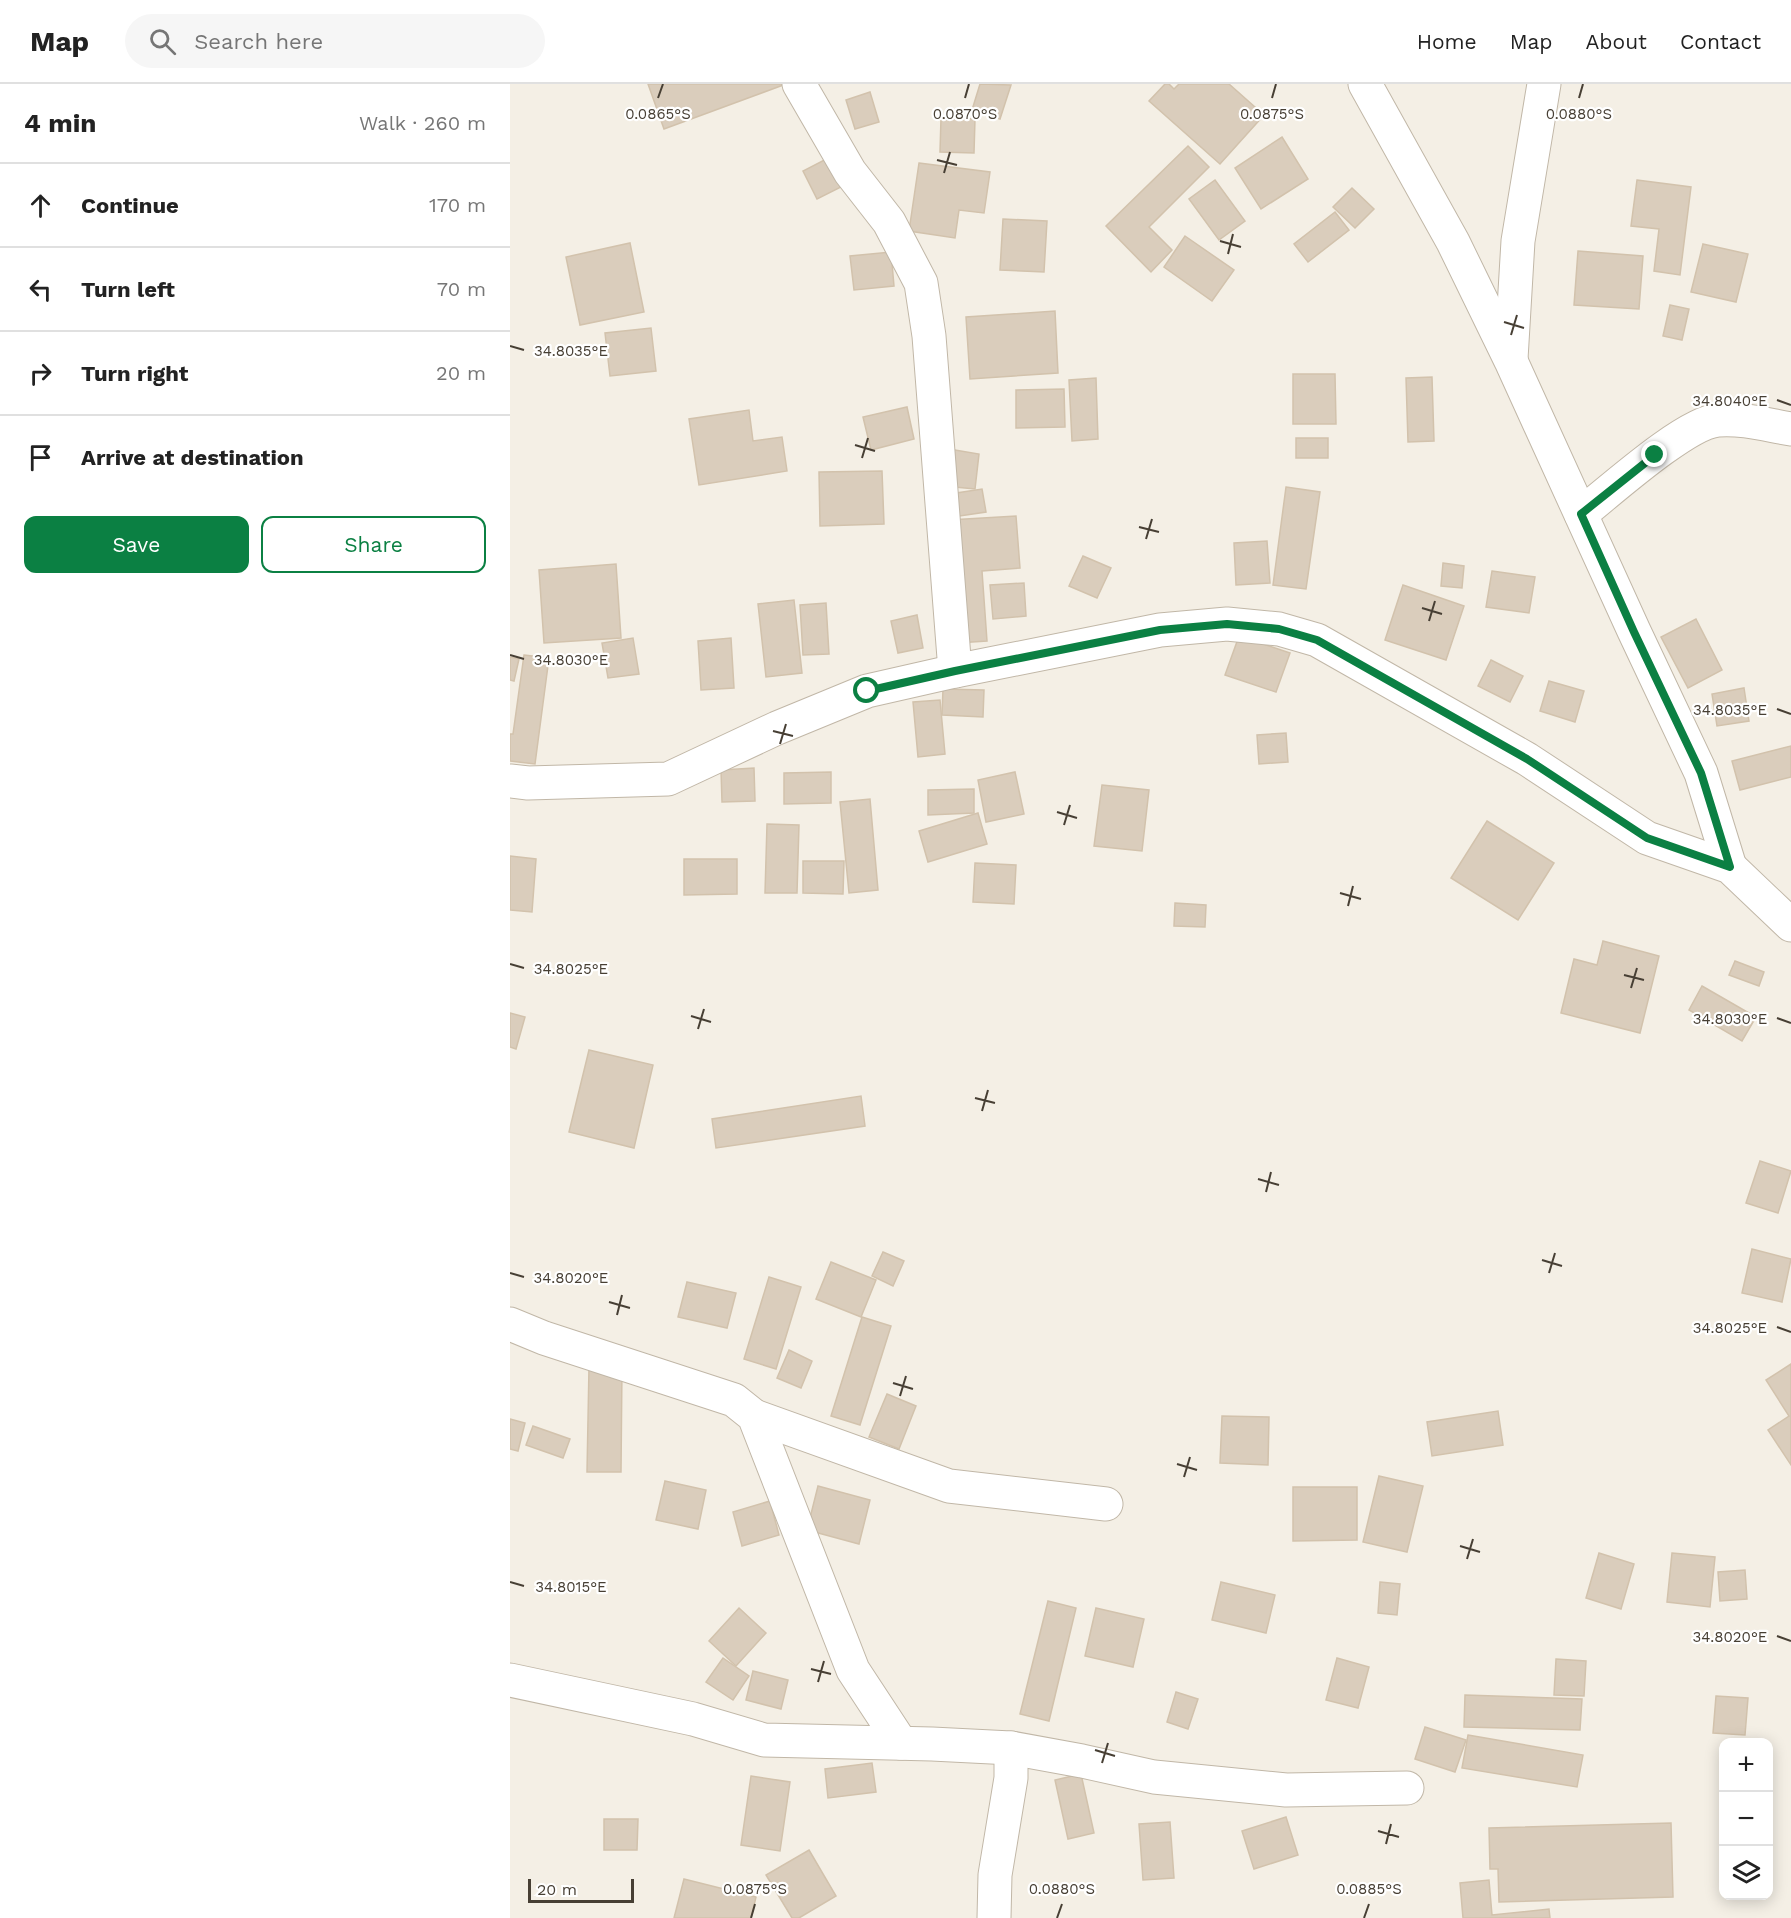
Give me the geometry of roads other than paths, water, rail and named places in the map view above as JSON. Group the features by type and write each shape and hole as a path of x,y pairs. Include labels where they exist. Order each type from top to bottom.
{"street":[{"path":"799,84 850,172 889,222 921,283 929,336 955,671"},
{"path":"1365,84 1453,242 1511,361 1701,773 1730,867"},
{"path":"1511,361 1518,241 1544,84"},
{"path":"1581,514 1684,434 1715,420 1748,421 1791,429"},
{"path":"510,781 528,783 668,779 777,728 867,691 1160,630 1227,624 1279,629 1317,640 1527,759 1647,838 1730,867 1791,925"},
{"path":"510,1324 544,1338 735,1400 754,1416 949,1486 1106,1504"},
{"path":"754,1416 853,1670 902,1743"},
{"path":"510,1680 693,1719 764,1740 1011,1748 1154,1777 1286,1790 1407,1788"},
{"path":"994,1918 995,1875 1011,1778 1011,1748"}]}
